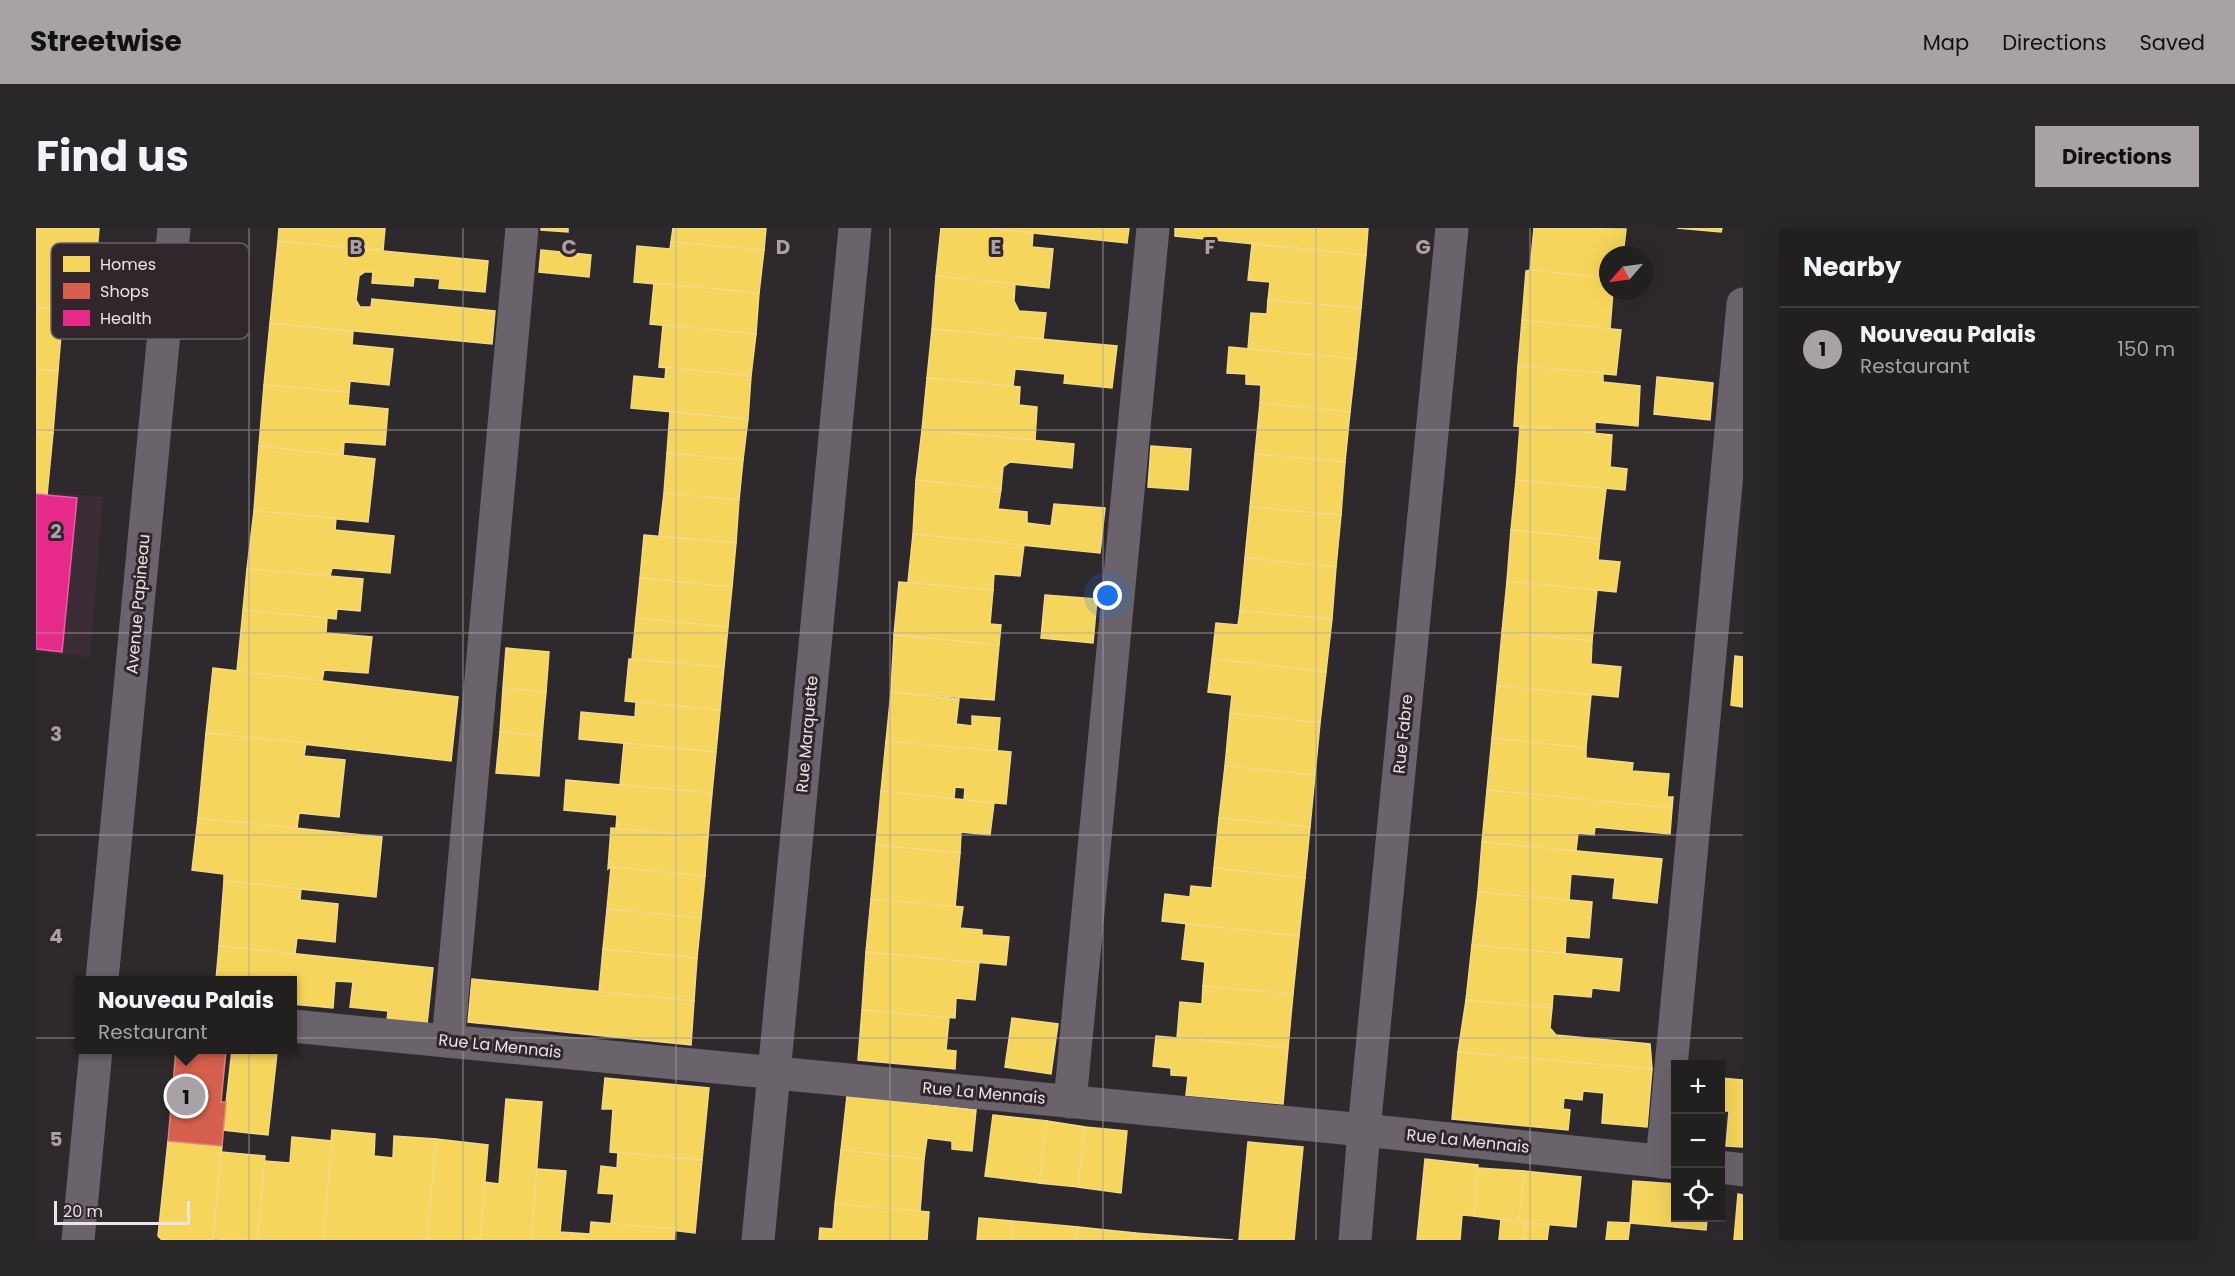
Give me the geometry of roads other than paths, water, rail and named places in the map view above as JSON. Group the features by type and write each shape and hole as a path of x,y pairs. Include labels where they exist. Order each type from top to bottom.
{"main road":[{"name":"Avenue Papineau","path":"173,243 174,228"},
{"name":"Avenue Papineau","path":"102,976 163,339"},
{"path":"78,1240 96,1054"}],"street":[{"path":"448,1041 522,228"},
{"name":"Rue Marquette","path":"758,1240 855,228"},
{"path":"1070,1102 1153,228"},
{"name":"Rue Fabre","path":"1355,1240 1452,228"},
{"path":"1669,1163 1743,304"},
{"name":"Rue La Mennais","path":"297,1026 1364,1130 1669,1163"},
{"path":"1725,1168 1743,1170"}],"place":[{"name":"Nouveau Palais","path":"186,1096"}]}
